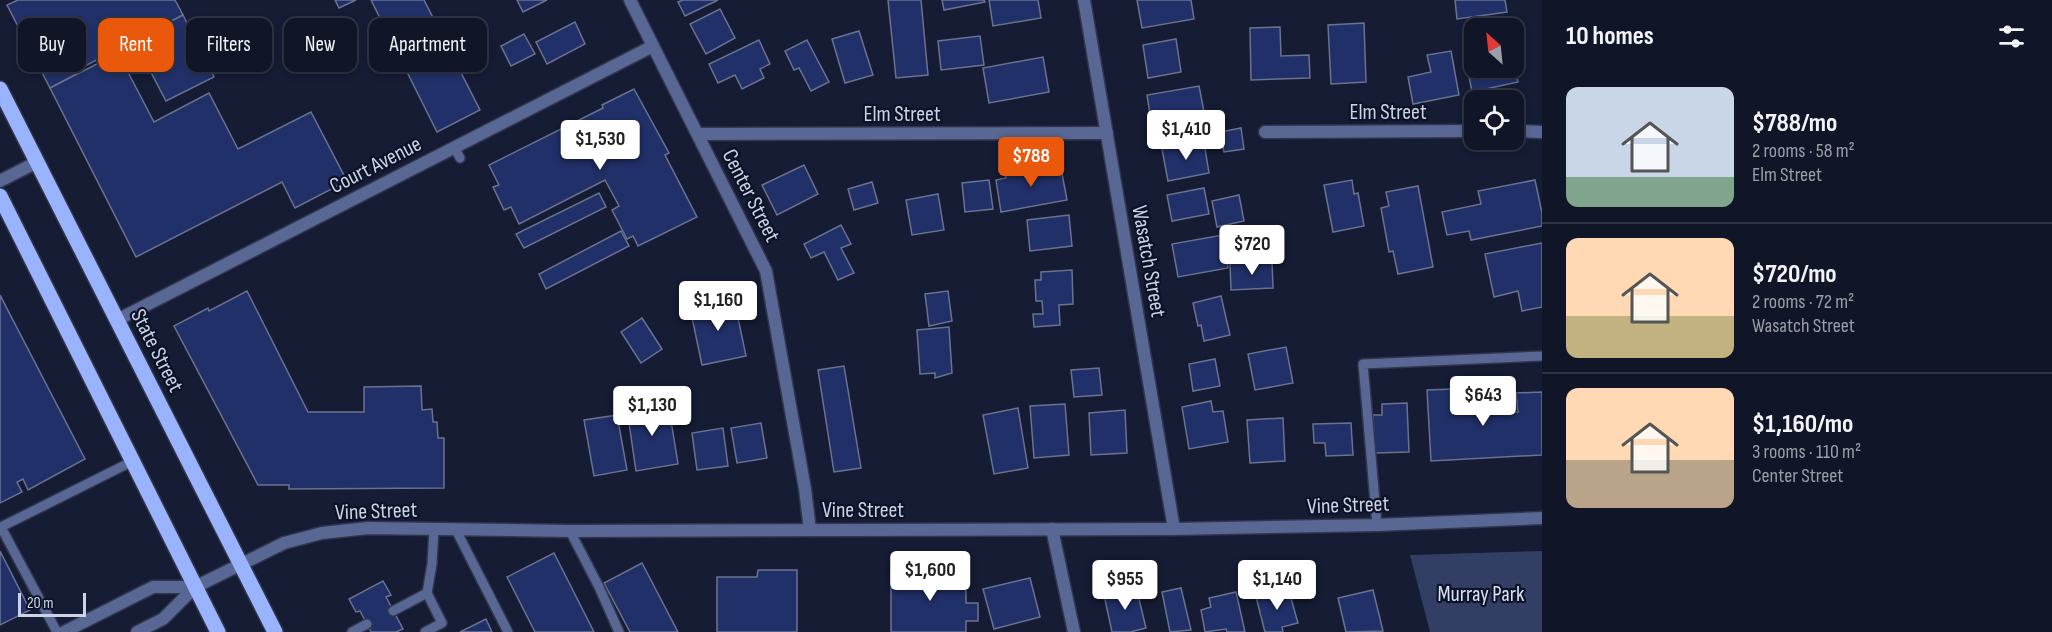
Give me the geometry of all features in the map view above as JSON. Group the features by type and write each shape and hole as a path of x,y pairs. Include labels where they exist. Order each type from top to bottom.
{"main road":[{"name":"State Street","path":"0,89 275,632"},
{"path":"0,196 218,632"}],"street":[{"name":"Center Street","path":"630,0 766,271 810,530"},
{"name":"Wasatch Street","path":"1084,0 1174,530"},
{"name":"Court Avenue","path":"117,320 457,153 653,46"},
{"name":"Elm Street","path":"1265,132 1464,132"},
{"path":"1524,132 1542,132"},
{"name":"Elm Street","path":"698,134 1107,133"},
{"path":"0,181 37,162"},
{"name":"Vine Street","path":"138,632 163,619 195,587 284,543 322,533 368,528 570,531 1174,530 1542,518"},
{"path":"1052,529 1074,632"},
{"name":"Vine Street","path":"64,632 153,587 195,587"}],"lane":[{"path":"1377,525 1363,364 1542,356"},
{"path":"57,632 1,527 133,461"},
{"path":"425,632 442,623 427,593 432,564 434,529"},
{"path":"456,530 508,632"},
{"path":"570,531 620,632"},
{"path":"393,611 427,593"},
{"path":"352,632 367,624"}],"green space":[{"name":"Murray Park","path":"1542,551 1542,632 1430,632 1410,555"}],"building":[{"path":"18,0 175,0 183,15 174,20 98,18 98,59 86,65 86,18 18,18 18,26 7,5"},
{"path":"335,0 356,0 339,8"},
{"path":"371,0 424,0 433,18 380,18"},
{"path":"517,0 547,0 523,12"},
{"path":"718,0 685,16 678,2"},
{"path":"888,0 921,0 928,75 896,78"},
{"path":"942,0 984,0 985,2 944,10"},
{"path":"989,0 1038,0 1041,18 993,26"},
{"path":"1137,0 1191,0 1194,19 1142,28"},
{"path":"1455,0 1505,0 1507,12 1457,19"},
{"path":"720,9 735,38 706,54 690,24"},
{"path":"183,15 186,21 186,72 212,72 214,77 166,101 151,72 174,72 174,20"},
{"path":"575,22 585,44 547,64 536,42"},
{"path":"1364,23 1366,82 1331,84 1328,25"},
{"path":"1280,27 1281,56 1309,55 1310,78 1251,80 1250,28"},
{"path":"859,31 873,75 845,83 832,39"},
{"path":"524,34 535,54 511,66 501,46"},
{"path":"980,36 984,65 941,70 938,41"},
{"path":"1176,39 1181,72 1148,78 1143,45"},
{"path":"759,40 770,64 760,69 764,78 742,89 735,75 718,83 709,64"},
{"path":"807,40 829,82 811,91 799,68 794,70 785,51"},
{"path":"1451,51 1459,95 1413,104 1408,77 1431,72 1427,55"},
{"path":"1043,57 1049,92 989,103 983,68"},
{"path":"98,63 98,72 128,72 154,122 209,93 238,149 311,112 347,181 295,208 282,182 136,257 50,88 81,72 86,72 86,69"},
{"path":"42,72 80,72 50,88"},
{"path":"407,72 461,72 480,110 437,132"},
{"path":"1469,78 1517,78 1518,82 1481,90 1472,90"},
{"path":"1199,86 1205,117 1152,127 1147,95"},
{"path":"634,89 669,153 665,155 697,217 638,246 633,236 627,239 612,210 619,206 605,180 519,224 511,207 504,210 493,187 499,185 489,165 603,108 602,105"},
{"path":"1241,128 1244,149 1224,152 1220,132"},
{"path":"1204,142 1209,173 1168,181 1162,149"},
{"path":"1060,163 1067,200 1001,212 996,180 1006,178 1005,173"},
{"path":"804,165 818,194 777,215 762,185"},
{"path":"989,180 993,209 965,212 962,183"},
{"path":"1352,180 1354,194 1358,193 1364,226 1333,232 1324,185"},
{"path":"1535,180 1542,213 1542,226 1471,240 1469,231 1447,235 1442,212 1481,204 1478,191"},
{"path":"872,182 878,203 854,210 848,189"},
{"path":"1418,186 1433,267 1398,274 1393,251 1389,252 1381,208 1389,206 1386,192"},
{"path":"1204,188 1209,214 1172,221 1167,195"},
{"path":"599,193 606,207 524,248 516,234"},
{"path":"938,194 944,230 912,235 906,200"},
{"path":"1239,195 1244,221 1217,227 1212,201"},
{"path":"1069,215 1072,246 1030,251 1027,220"},
{"path":"841,225 851,244 841,248 854,273 838,280 824,252 811,258 804,244"},
{"path":"621,231 629,246 546,289 539,274"},
{"path":"1228,234 1232,256 1226,257 1228,268 1178,277 1172,244"},
{"path":"1542,243 1542,307 1522,311 1518,291 1494,297 1485,254"},
{"path":"1272,261 1273,288 1231,290 1230,263"},
{"path":"1072,270 1073,304 1059,305 1060,325 1034,327 1033,314 1043,314 1042,301 1036,301 1035,280 1041,280 1041,272"},
{"path":"247,291 308,412 364,412 364,387 421,386 422,410 432,409 433,422 437,422 438,438 444,438 444,488 289,489 289,485 258,485 174,326"},
{"path":"948,291 952,321 929,326 925,294"},
{"path":"0,295 85,459 28,490 23,479 17,482 22,492 0,503"},
{"path":"1221,296 1230,335 1204,341 1193,303"},
{"path":"734,299 746,356 702,365 690,308"},
{"path":"642,318 662,349 641,363 621,332"},
{"path":"949,327 952,373 935,378 935,373 920,374 917,330"},
{"path":"1286,347 1293,383 1255,390 1248,354"},
{"path":"1215,359 1220,386 1193,391 1189,364"},
{"path":"844,366 861,468 834,472 818,370"},
{"path":"1099,368 1102,395 1074,397 1071,370"},
{"path":"1453,389 1453,398 1497,396 1497,413 1518,412 1516,393 1542,392 1542,455 1431,461 1427,390"},
{"path":"1211,401 1213,412 1223,411 1228,442 1189,449 1182,407"},
{"path":"668,402 678,464 636,471 627,409"},
{"path":"1407,403 1409,452 1375,453 1373,415 1382,415 1382,404"},
{"path":"1065,404 1069,455 1034,458 1030,406"},
{"path":"1018,408 1028,468 994,474 983,415"},
{"path":"1125,410 1127,453 1091,455 1089,413"},
{"path":"617,415 627,470 594,476 584,420"},
{"path":"1283,418 1285,461 1250,463 1247,420"},
{"path":"761,423 767,458 737,463 731,428"},
{"path":"1351,423 1353,455 1326,456 1325,443 1314,443 1313,424"},
{"path":"723,428 728,466 697,470 692,433"},
{"path":"0,551 30,610 0,625"},
{"path":"554,553 594,632 535,632 507,577"},
{"path":"642,563 678,632 630,632 604,583"},
{"path":"758,570 797,570 797,632 717,632 717,577 757,577"},
{"path":"891,571 966,571 966,603 978,603 978,621 966,621 966,632 891,632"},
{"path":"1030,578 1040,617 994,629 983,589"},
{"path":"383,581 391,595 386,597 403,629 396,632 371,632 360,611 356,612 349,599"},
{"path":"1136,587 1146,628 1130,632 1112,632 1104,595"},
{"path":"1181,588 1191,630 1170,632 1162,592"},
{"path":"1288,588 1298,623 1282,627 1283,632 1265,632 1256,597"},
{"path":"1373,590 1383,631 1346,632 1338,598"},
{"path":"1236,592 1245,632 1227,632 1226,629 1205,632 1201,610 1211,607 1209,598"},
{"path":"486,619 492,632 460,632"}]}
